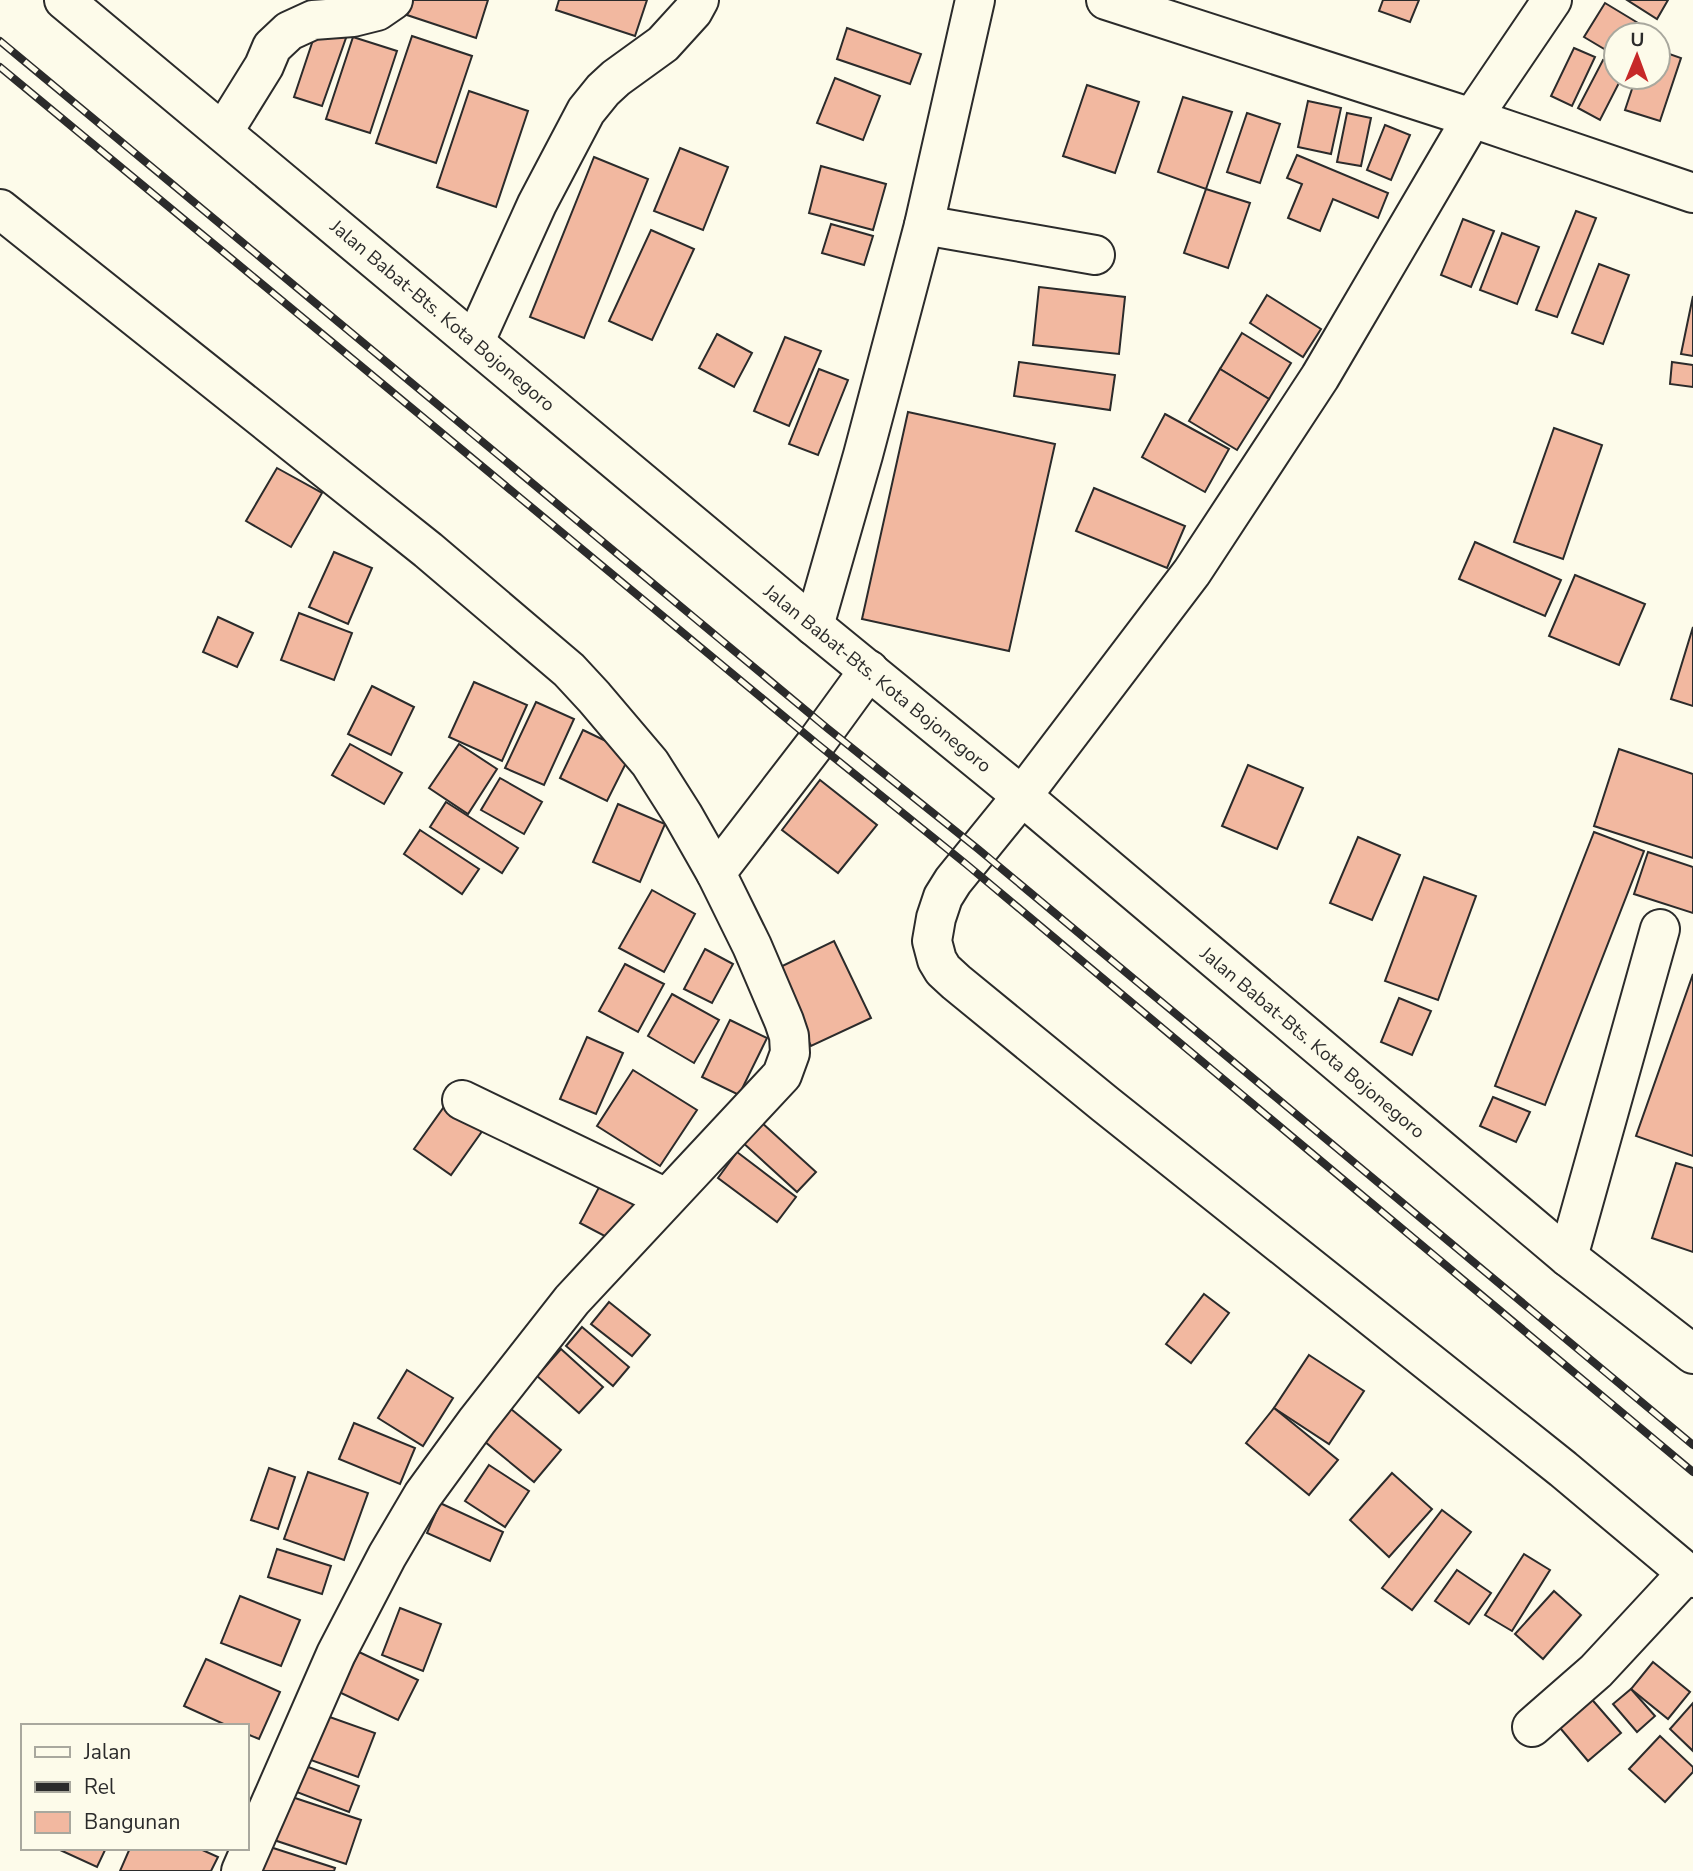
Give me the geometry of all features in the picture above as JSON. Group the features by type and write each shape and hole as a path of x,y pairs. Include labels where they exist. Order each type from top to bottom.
{"main road":[{"name":"Jalan Babat-Bts. Kota Bojonegoro","path":"64,0 814,626 1022,796 1568,1257 1693,1354"},
{"path":"223,132 264,66 272,47 289,31 313,20 353,17 377,11 393,0"},
{"path":"475,341 537,204 586,111 616,78 663,44 693,11 699,0"},
{"path":"814,626 924,225 975,0"},
{"path":"1106,0 1693,192"},
{"path":"1532,1727 1596,1671 1690,1575 1563,1469 1127,1122 943,970 932,941 943,897 953,881 1022,796 1192,572 1255,479 1320,377 1472,118 1552,0"},
{"path":"0,209 418,542 569,670 650,762 683,815 716,873 785,1021 789,1036 790,1052 785,1068 776,1082 572,1300 423,1495 387,1556 336,1654 241,1871"},
{"path":"924,225 1095,255"},
{"path":"716,873 869,670"},
{"path":"1568,1257 1660,929"},
{"path":"462,1100 666,1198"}],"building":[{"path":"412,0 488,0 476,38 407,15"},
{"path":"559,0 647,0 635,36 556,10"},
{"path":"1383,0 1419,0 1410,22 1379,11"},
{"path":"1627,0 1668,0 1657,19"},
{"path":"1605,3 1635,21 1602,21 1602,48 1584,37"},
{"path":"318,25 347,35 322,106 294,97"},
{"path":"847,28 921,54 910,84 837,59"},
{"path":"412,36 472,56 436,163 376,143"},
{"path":"353,37 397,51 370,133 326,119"},
{"path":"1574,48 1595,57 1572,106 1551,96"},
{"path":"1672,55 1681,58 1672,85"},
{"path":"1602,62 1602,91 1615,91 1600,120 1578,108"},
{"path":"835,78 880,96 863,140 817,123"},
{"path":"1087,85 1139,102 1115,173 1063,156"},
{"path":"469,91 528,111 496,207 437,187"},
{"path":"1631,91 1670,91 1660,121 1625,110"},
{"path":"1183,97 1232,112 1206,189 1158,172"},
{"path":"1308,101 1341,108 1331,154 1298,147"},
{"path":"1247,113 1280,124 1260,183 1227,172"},
{"path":"1347,113 1371,118 1361,166 1337,162"},
{"path":"1385,125 1410,135 1391,180 1367,170"},
{"path":"680,148 728,167 703,230 654,211"},
{"path":"1297,155 1388,193 1378,218 1333,199 1320,231 1288,218 1302,184 1287,178"},
{"path":"594,157 648,179 584,338 530,317"},
{"path":"821,166 886,184 873,230 809,213"},
{"path":"1206,189 1250,203 1228,268 1184,253"},
{"path":"1576,211 1596,218 1557,317 1536,310"},
{"path":"1463,219 1494,231 1471,287 1441,275"},
{"path":"831,224 873,236 864,265 822,253"},
{"path":"651,230 694,249 652,340 609,321"},
{"path":"1502,233 1539,247 1517,304 1480,290"},
{"path":"1599,264 1629,275 1603,344 1572,333"},
{"path":"1039,287 1125,297 1119,354 1033,345"},
{"path":"1267,295 1321,329 1303,357 1250,323"},
{"path":"1693,296 1693,356 1681,354"},
{"path":"1242,333 1291,363 1269,399 1220,369"},
{"path":"717,334 752,353 734,387 699,368"},
{"path":"785,337 821,351 789,426 754,411"},
{"path":"1019,362 1115,375 1110,410 1014,396"},
{"path":"1672,362 1693,365 1693,387 1670,384"},
{"path":"819,369 848,380 818,455 789,444"},
{"path":"1220,369 1269,399 1237,450 1189,421"},
{"path":"908,412 1055,444 1009,651 862,619"},
{"path":"1165,414 1229,449 1205,492 1142,457"},
{"path":"1554,428 1602,445 1563,559 1514,542"},
{"path":"277,468 322,493 291,547 246,521"},
{"path":"1094,488 1185,526 1167,568 1076,531"},
{"path":"1475,542 1561,580 1545,616 1459,579"},
{"path":"334,552 372,568 348,624 309,607"},
{"path":"1575,575 1645,604 1619,665 1549,636"},
{"path":"299,613 352,633 334,680 281,660"},
{"path":"218,617 253,633 237,667 203,652"},
{"path":"1693,627 1693,706 1671,699"},
{"path":"474,682 527,705 502,761 449,737"},
{"path":"372,686 414,707 391,755 348,734"},
{"path":"536,702 574,719 544,785 505,768"},
{"path":"583,730 631,753 607,801 560,778"},
{"path":"350,744 402,773 384,804 332,775"},
{"path":"459,744 497,769 468,814 429,788"},
{"path":"1619,749 1693,774 1693,858 1594,826"},
{"path":"1248,765 1303,788 1277,849 1222,826"},
{"path":"500,778 542,802 524,834 481,810"},
{"path":"820,780 877,825 838,873 782,830"},
{"path":"446,802 518,848 502,873 430,827"},
{"path":"618,804 665,824 640,882 593,862"},
{"path":"420,830 479,869 462,894 404,854"},
{"path":"1594,832 1644,851 1545,1105 1495,1086"},
{"path":"1358,837 1400,855 1372,920 1330,903"},
{"path":"1648,852 1693,867 1693,913 1634,894"},
{"path":"1424,877 1476,896 1438,1000 1385,981"},
{"path":"652,890 695,914 664,972 619,948"},
{"path":"834,941 871,1018 811,1046 774,970"},
{"path":"705,949 733,964 712,1003 684,989"},
{"path":"625,964 664,984 638,1032 599,1011"},
{"path":"1693,974 1693,1156 1636,1136"},
{"path":"672,994 719,1020 694,1063 648,1036"},
{"path":"1399,998 1431,1011 1412,1055 1381,1042"},
{"path":"730,1020 767,1038 739,1095 702,1077"},
{"path":"587,1037 623,1053 596,1114 560,1099"},
{"path":"633,1070 697,1110 660,1166 597,1126"},
{"path":"1493,1097 1530,1112 1516,1142 1480,1126"},
{"path":"446,1104 483,1130 451,1175 414,1149"},
{"path":"760,1121 816,1172 797,1192 741,1141"},
{"path":"737,1152 796,1197 777,1222 718,1178"},
{"path":"1676,1163 1693,1168 1693,1252 1652,1238"},
{"path":"605,1176 641,1195 616,1242 580,1223"},
{"path":"1204,1294 1229,1313 1191,1363 1166,1344"},
{"path":"609,1302 650,1335 632,1356 591,1324"},
{"path":"582,1327 629,1367 613,1386 566,1346"},
{"path":"561,1349 603,1387 579,1413 537,1376"},
{"path":"1309,1355 1364,1391 1329,1444 1274,1408"},
{"path":"407,1370 453,1398 423,1446 378,1418"},
{"path":"1274,1408 1338,1460 1309,1495 1246,1443"},
{"path":"511,1409 561,1450 534,1482 484,1441"},
{"path":"354,1423 415,1448 400,1484 339,1459"},
{"path":"489,1465 529,1491 505,1527 465,1501"},
{"path":"269,1468 295,1477 278,1529 251,1520"},
{"path":"308,1472 368,1493 344,1560 284,1539"},
{"path":"1392,1473 1432,1509 1389,1557 1350,1520"},
{"path":"440,1503 503,1532 490,1561 427,1533"},
{"path":"1442,1510 1471,1532 1412,1610 1382,1588"},
{"path":"277,1549 331,1566 322,1594 268,1577"},
{"path":"1524,1554 1550,1570 1512,1631 1485,1615"},
{"path":"1457,1570 1491,1593 1469,1624 1435,1601"},
{"path":"1554,1591 1581,1615 1543,1659 1515,1634"},
{"path":"240,1596 300,1620 281,1666 221,1643"},
{"path":"400,1608 441,1624 423,1671 382,1655"},
{"path":"359,1652 418,1680 398,1720 339,1692"},
{"path":"206,1659 280,1692 259,1739 248,1734 248,1724 224,1724 184,1706"},
{"path":"1653,1662 1690,1692 1668,1719 1631,1689"},
{"path":"1582,1688 1621,1733 1588,1761 1550,1716"},
{"path":"1631,1689 1655,1716 1637,1732 1613,1704"},
{"path":"1693,1703 1693,1751 1670,1729"},
{"path":"324,1715 375,1733 358,1777 308,1759"},
{"path":"1660,1736 1693,1767 1693,1772 1665,1802 1629,1769"},
{"path":"303,1765 359,1786 349,1812 294,1791"},
{"path":"289,1796 361,1820 346,1864 274,1840"},
{"path":"267,1846 335,1868 334,1871 258,1871"},
{"path":"60,1850 105,1850 97,1867"},
{"path":"129,1850 202,1850 218,1857 211,1871 120,1871"}],"railway":[{"path":"0,41 827,728 978,849 1693,1445"},
{"path":"0,67 816,743 966,864 1693,1472"}]}
